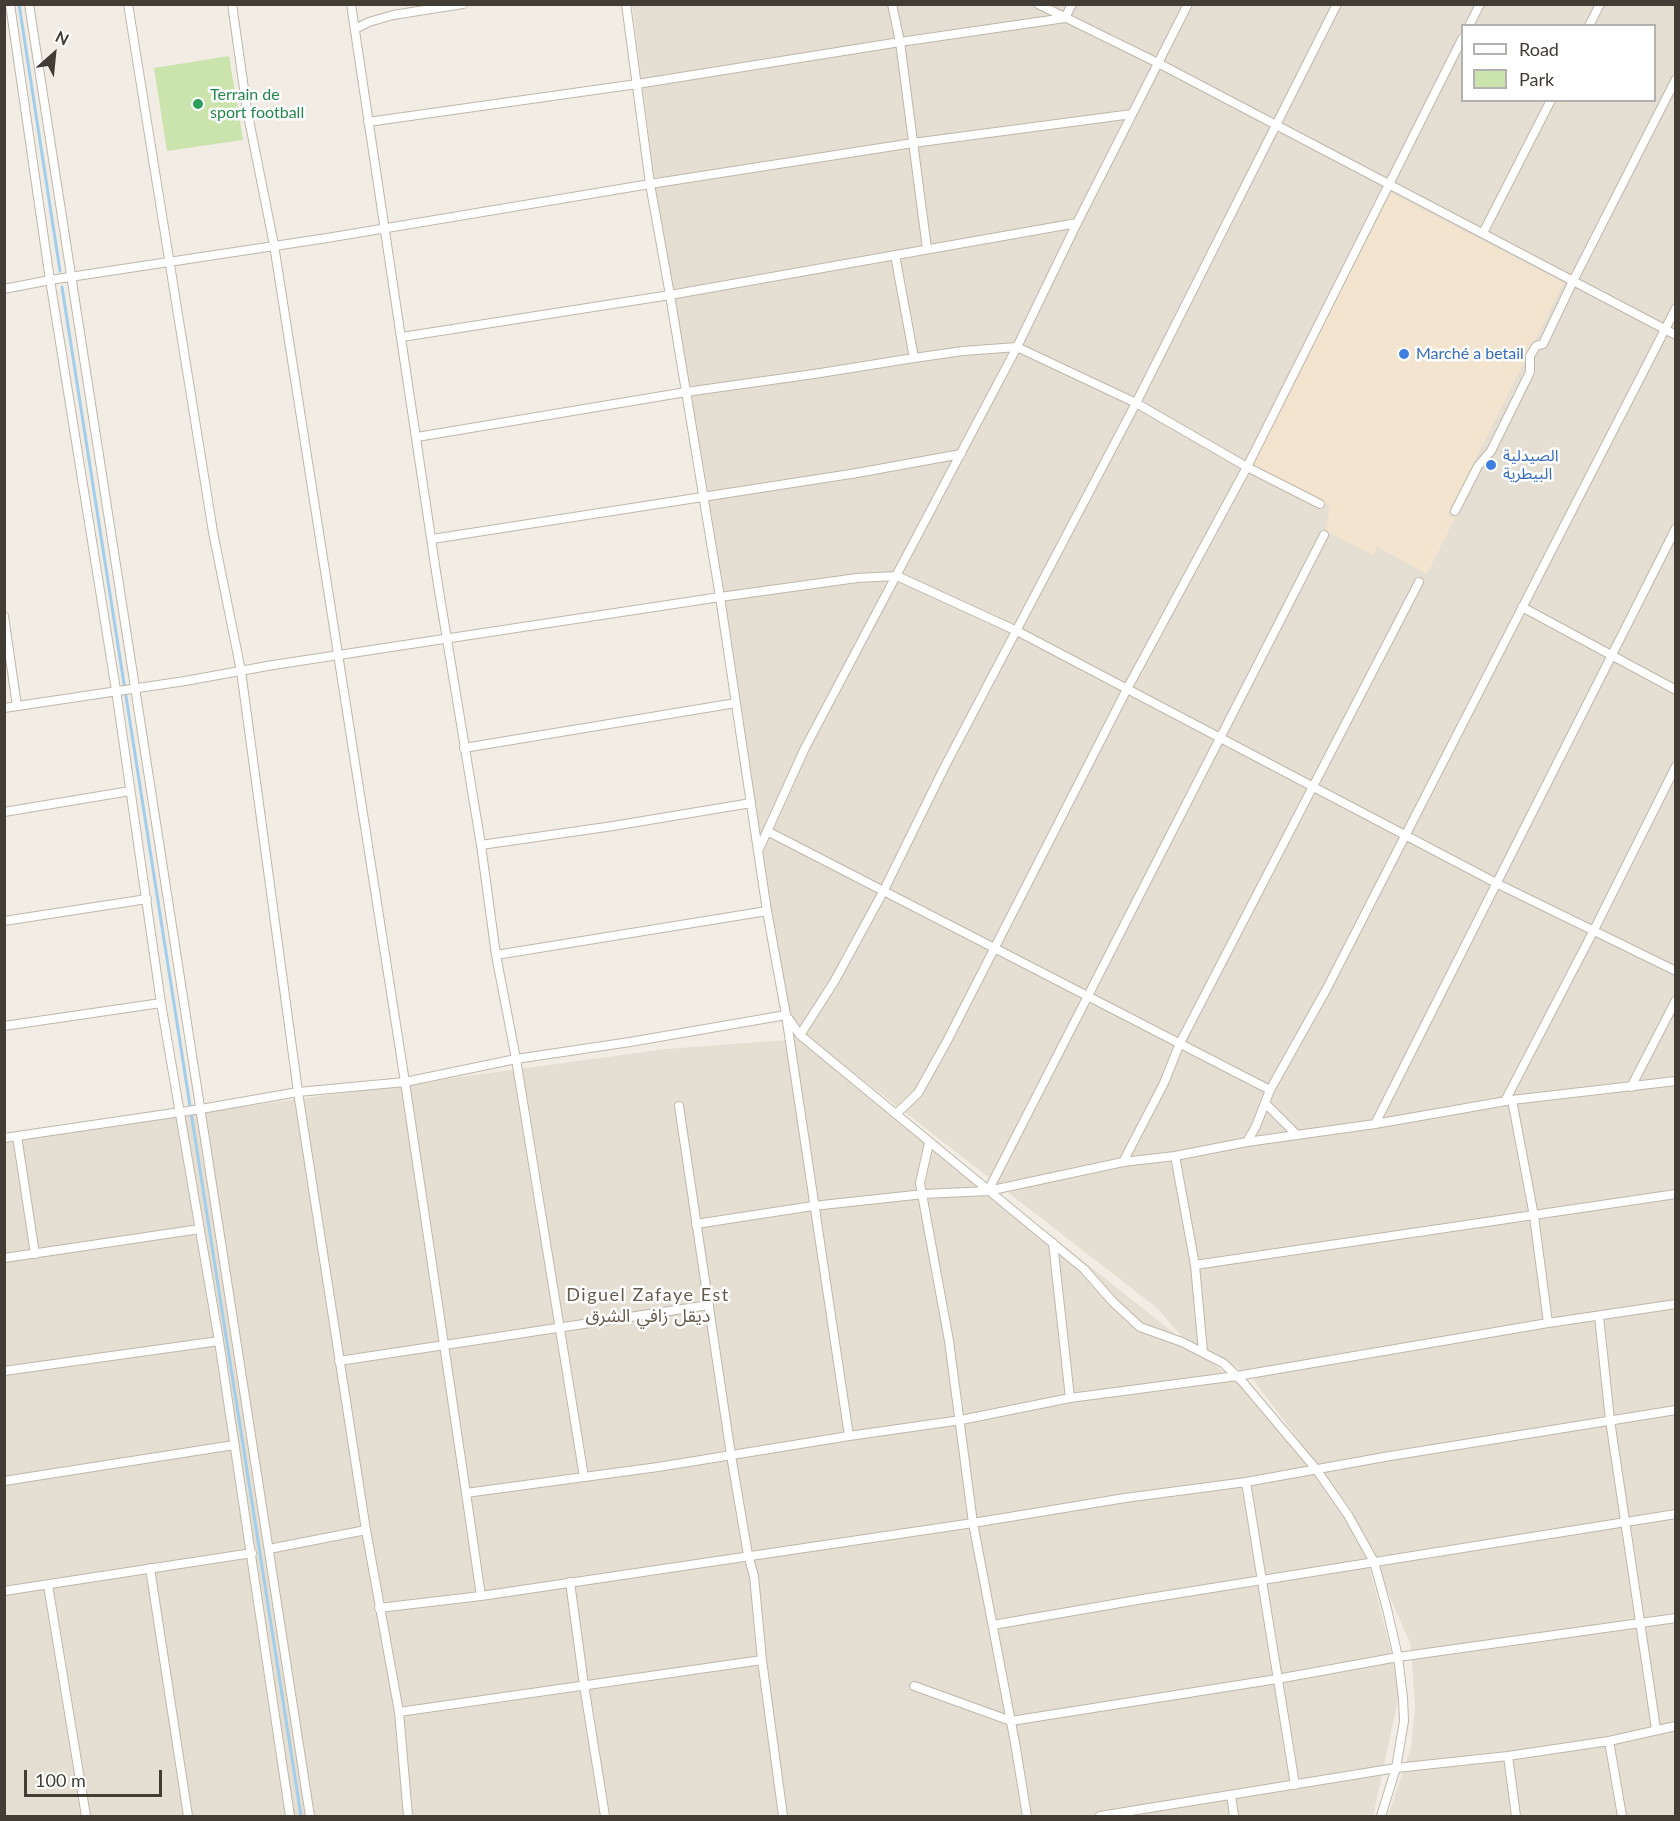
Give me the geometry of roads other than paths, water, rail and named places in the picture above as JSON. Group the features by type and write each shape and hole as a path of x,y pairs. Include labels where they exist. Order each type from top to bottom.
{"street":[{"path":"10,4 53,280 198,1109 310,1816"},
{"path":"29,4 125,689 130,791 161,1003 182,1112 219,1341 290,1816"},
{"path":"128,4 213,532 241,671 298,1092 366,1530 399,1712 408,1816"},
{"path":"232,4 247,110 274,245 405,1082 481,1596"},
{"path":"351,4 496,955 516,1059 584,1477"},
{"path":"355,29 393,15 463,4"},
{"path":"626,4 650,184 720,597 849,1436"},
{"path":"892,4 900,42 927,249"},
{"path":"1038,4 1158,63 1676,335"},
{"path":"1065,18 1072,4"},
{"path":"758,850 805,748 1017,347 1188,4"},
{"path":"800,1035 834,982 883,892 944,768 1136,404 1337,4"},
{"path":"1470,24 1480,4"},
{"path":"1590,24 1600,4"},
{"path":"368,122 637,84 1065,18"},
{"path":"896,1114 918,1094 995,948 1127,689 1247,467 1461,41"},
{"path":"1455,511 1478,465 1491,451 1530,372 1530,356 1536,346 1544,344 1573,281 1676,79"},
{"path":"1483,233 1550,102"},
{"path":"4,289 913,143 1132,114"},
{"path":"402,337 670,295 1077,223"},
{"path":"895,255 914,357"},
{"path":"1247,1142 1256,1126 1270,1089 1326,990 1676,308"},
{"path":"417,437 914,357 1017,347 1136,404 1247,467 1320,504"},
{"path":"432,539 857,473 961,454"},
{"path":"1375,1124 1676,528"},
{"path":"988,1191 1324,535"},
{"path":"4,708 720,597 897,576 1017,631 1498,884 1676,971"},
{"path":"1123,1162 1164,1083 1180,1043 1419,582"},
{"path":"1522,607 1676,690"},
{"path":"4,616 18,706"},
{"path":"464,748 736,703"},
{"path":"1548,1323 1534,1216 1508,1101 1676,766"},
{"path":"4,812 130,791"},
{"path":"480,845 614,826 750,803"},
{"path":"767,831 1270,1089"},
{"path":"4,921 147,899"},
{"path":"496,955 767,911"},
{"path":"1631,1087 1676,1000"},
{"path":"4,1026 161,1003"},
{"path":"786,1015 800,1035 1084,1269 1113,1302 1140,1327 1203,1352 1222,1363 1271,1413 1316,1469 1348,1515 1374,1562 1398,1657 1404,1709 1396,1768 1381,1816"},
{"path":"4,1138 182,1112 298,1092 405,1082 516,1059 786,1015"},
{"path":"696,1224 813,1206 924,1194 988,1191 1123,1162 1175,1156 1247,1142 1375,1124 1508,1101 1676,1081"},
{"path":"1265,1102 1297,1135"},
{"path":"680,1106 731,1455 748,1555 754,1576 762,1660 783,1816"},
{"path":"18,1136 35,1254"},
{"path":"929,1143 920,1183 924,1194 950,1341 973,1524 1027,1816"},
{"path":"1175,1156 1196,1265 1203,1352"},
{"path":"1196,1265 1676,1194"},
{"path":"4,1258 200,1229"},
{"path":"1053,1243 1070,1398"},
{"path":"466,1493 961,1420 1070,1398 1237,1376 1548,1323 1676,1304"},
{"path":"339,1362 709,1305"},
{"path":"1599,1316 1624,1522 1656,1729"},
{"path":"4,1371 219,1341"},
{"path":"379,1608 481,1596 748,1555 973,1524 1125,1498 1246,1482 1676,1410"},
{"path":"4,1481 234,1445"},
{"path":"1246,1482 1260,1581 1295,1785"},
{"path":"993,1625 1676,1514"},
{"path":"269,1549 366,1530"},
{"path":"4,1591 252,1553"},
{"path":"150,1568 188,1816"},
{"path":"570,1582 605,1816"},
{"path":"48,1585 86,1816"},
{"path":"914,1686 1011,1721 1277,1680 1398,1657 1676,1618"},
{"path":"399,1712 762,1660"},
{"path":"1100,1816 1136,1813 1396,1768 1508,1756 1609,1741 1676,1726"},
{"path":"1609,1741 1622,1816"},
{"path":"1508,1756 1516,1816"},
{"path":"1231,1796 1234,1816"}],"waterway":[{"path":"19,4 60,271"},
{"path":"62,287 301,1816"}],"place":[{"name":"Terrain de sport football","path":"198,104"},
{"name":"Marché a betail","path":"1404,354"},
{"name":"الصيدلية البيطرية","path":"1491,465"}],"district":[{"name":"Diguel Zafaye Est ديقل زافي الشرق","path":"648,1305"}]}
